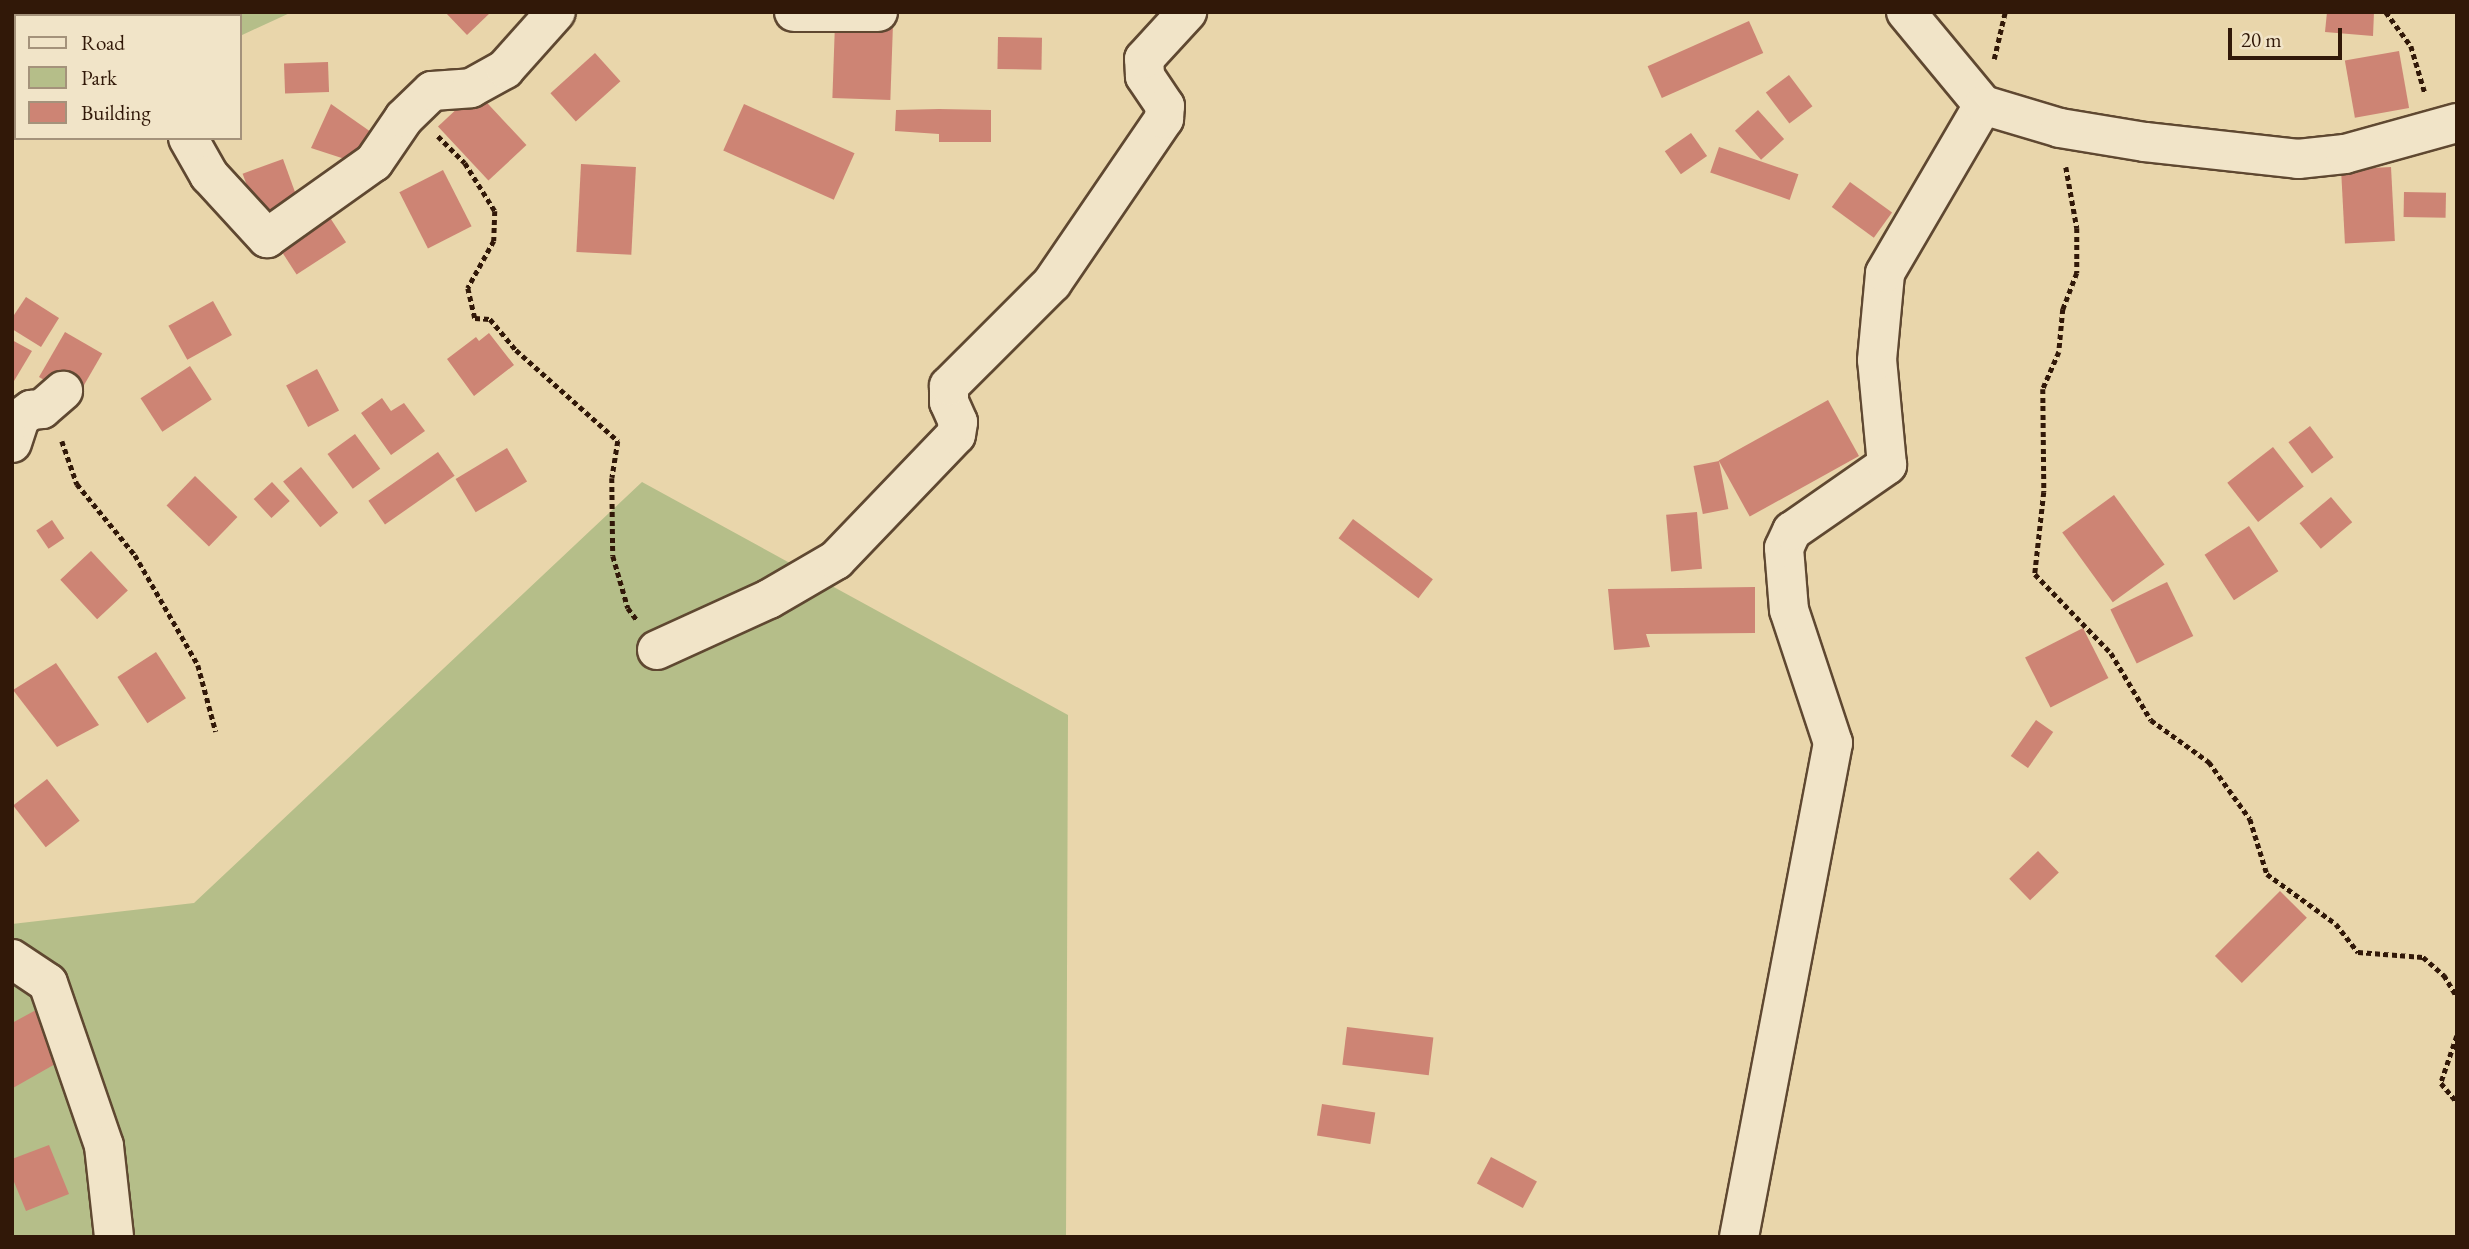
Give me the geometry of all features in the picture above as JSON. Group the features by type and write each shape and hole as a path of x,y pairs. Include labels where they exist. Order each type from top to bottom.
{"street":[{"path":"189,140 209,175 267,238 374,162 416,106 432,91 471,88 505,69 556,12"},
{"path":"794,12 878,12"},
{"path":"657,650 769,599 835,560 956,435 958,422 949,402 949,386 1052,283 1164,119 1166,106 1145,76 1144,59 1187,12"},
{"path":"1906,12 1983,104 2060,128 2145,142 2298,159 2345,154 2451,125"},
{"path":"1739,1237 1833,743 1789,610 1784,548 1792,531 1887,465 1877,360 1885,273 1983,104"},
{"path":"12,443 20,418 60,395"},
{"path":"12,959 48,983 104,1146 114,1237"}],"path":[{"path":"2386,12 2411,46 2423,91 2451,125"},
{"path":"416,106 465,163 495,211 494,241 468,288 475,318 490,319 516,350 618,441 612,478 613,556 628,607 657,650"},
{"path":"2060,128 2077,228 2077,273 2063,309 2059,352 2043,389 2044,492 2035,574 2111,653 2151,720 2208,762 2250,819 2267,874 2336,924 2358,952 2423,957 2444,975 2457,997"},
{"path":"60,395 62,445 77,484 135,555 198,664 216,732"},
{"path":"2457,1036 2441,1083 2457,1102"}],"green space":[{"path":"12,12 292,12 242,35 242,14 14,14 12,139"},
{"path":"642,482 1068,715 1066,1237 12,1237 12,924 194,903"}],"building":[{"path":"445,12 491,12 467,35"},
{"path":"2327,12 2374,12 2373,36 2325,32"},
{"path":"1749,21 1763,53 1662,98 1648,66"},
{"path":"835,23 893,25 890,100 832,98"},
{"path":"998,37 1042,38 1041,70 997,69"},
{"path":"2399,51 2409,108 2355,118 2345,61"},
{"path":"595,53 620,81 576,121 550,93"},
{"path":"328,62 329,92 285,94 284,64"},
{"path":"1789,75 1812,106 1789,124 1766,92"},
{"path":"476,91 526,145 488,181 438,126"},
{"path":"331,104 371,132 351,161 311,148"},
{"path":"744,104 855,153 834,200 723,151"},
{"path":"896,110 991,110 991,142 939,142 939,134 895,131"},
{"path":"1758,110 1784,139 1761,160 1735,131"},
{"path":"1691,133 1707,156 1681,174 1665,151"},
{"path":"1719,147 1798,174 1790,200 1710,173"},
{"path":"283,159 300,207 260,222 243,174"},
{"path":"581,164 636,167 631,255 576,252"},
{"path":"2391,167 2395,241 2345,244 2341,170"},
{"path":"443,170 472,226 428,248 399,192"},
{"path":"1850,182 1892,213 1874,238 1832,207"},
{"path":"2404,192 2446,193 2446,218 2404,217"},
{"path":"327,213 346,242 297,274 278,245"},
{"path":"26,297 59,318 41,347 12,329 12,318"},
{"path":"213,301 232,335 187,360 168,326"},
{"path":"65,332 102,354 76,399 39,377"},
{"path":"489,333 514,365 474,396 447,359 476,337 479,341"},
{"path":"12,340 32,351 14,381 12,380"},
{"path":"190,366 212,400 162,432 141,398"},
{"path":"317,369 339,410 308,427 286,385"},
{"path":"382,398 391,411 404,403 425,431 391,455 361,413"},
{"path":"1828,400 1859,456 1750,517 1719,461"},
{"path":"2310,426 2333,457 2312,473 2288,442"},
{"path":"355,434 380,469 353,489 327,454"},
{"path":"2273,447 2304,486 2258,522 2227,483"},
{"path":"507,448 527,481 476,512 456,479"},
{"path":"438,452 455,476 385,525 368,501"},
{"path":"1719,461 1728,509 1703,514 1693,466"},
{"path":"301,467 338,513 320,527 283,481"},
{"path":"195,476 237,517 209,546 167,505"},
{"path":"272,482 290,501 271,518 254,499"},
{"path":"2114,495 2165,565 2113,602 2062,533"},
{"path":"2331,497 2352,522 2321,549 2300,523"},
{"path":"1697,512 1702,569 1671,571 1666,515"},
{"path":"1353,519 1433,579 1418,598 1339,538"},
{"path":"52,520 64,538 49,549 36,531"},
{"path":"2249,526 2278,571 2234,600 2205,555"},
{"path":"91,551 128,590 97,619 60,580"},
{"path":"2167,582 2193,636 2137,664 2110,610"},
{"path":"1755,587 1755,633 1646,634 1650,647 1614,650 1608,589"},
{"path":"2083,628 2108,678 2051,707 2025,658"},
{"path":"156,652 186,698 147,723 117,677"},
{"path":"56,663 99,725 57,747 13,690"},
{"path":"2036,720 2053,732 2028,768 2011,756"},
{"path":"47,779 80,821 46,847 13,805"},
{"path":"2038,851 2059,873 2030,900 2009,879"},
{"path":"2280,891 2307,918 2242,983 2215,956"},
{"path":"36,1010 64,1059 13,1088 12,1023"},
{"path":"1347,1027 1433,1038 1429,1075 1342,1065"},
{"path":"1322,1104 1375,1112 1370,1144 1317,1136"},
{"path":"49,1145 69,1194 26,1211 12,1177 12,1159"},
{"path":"1491,1157 1537,1181 1523,1208 1477,1183"}]}
